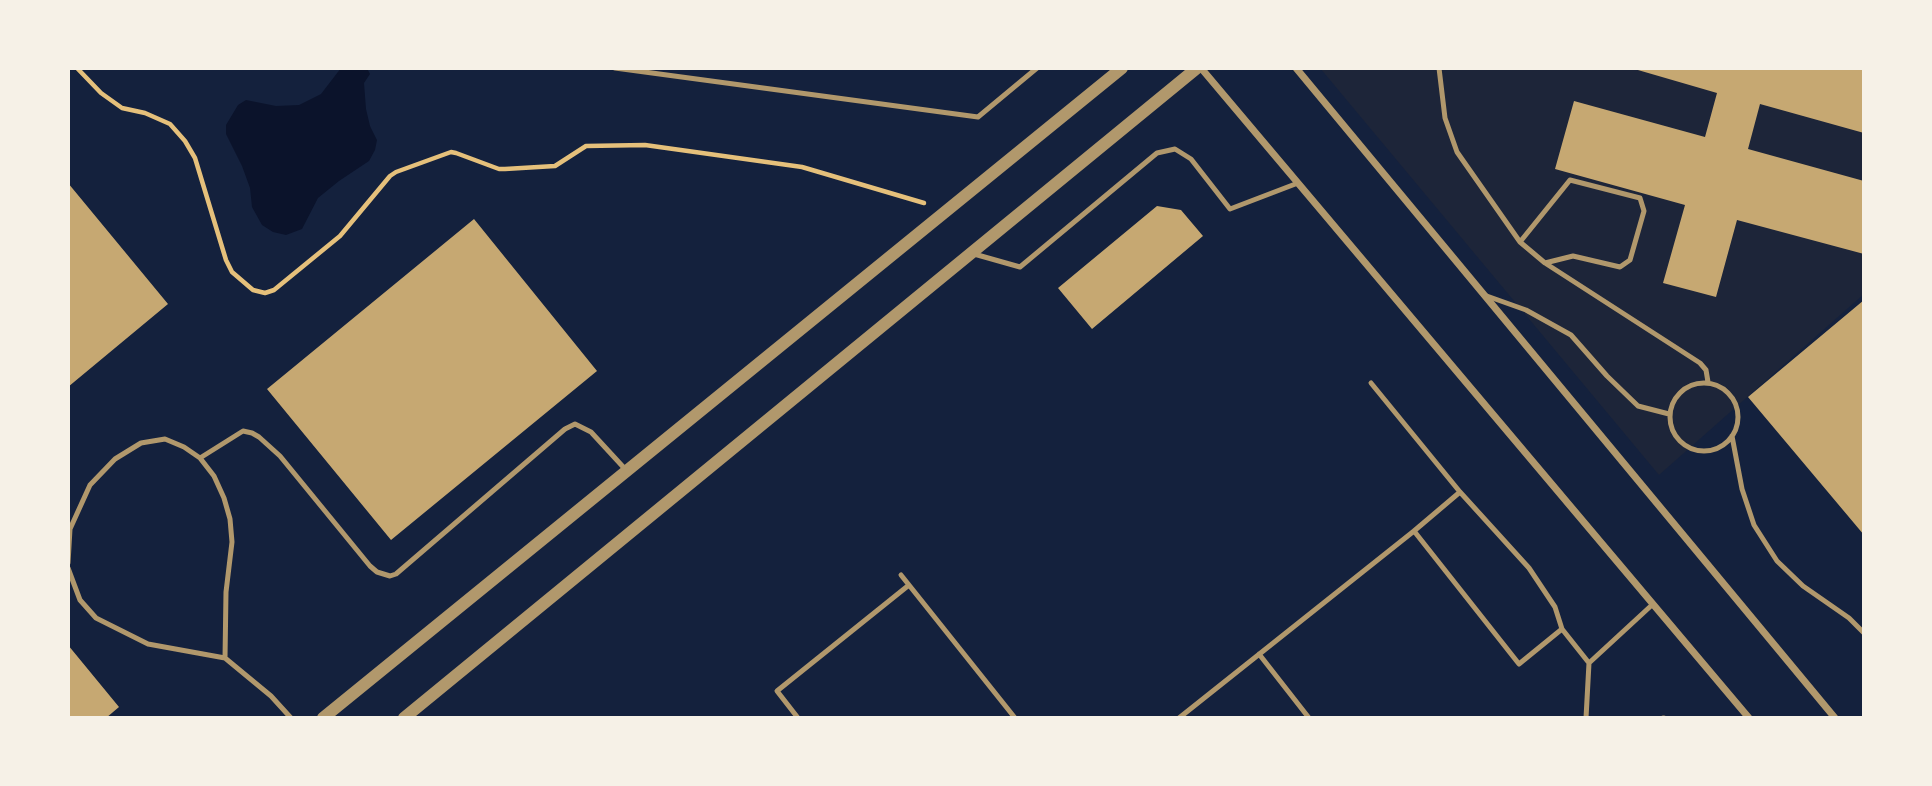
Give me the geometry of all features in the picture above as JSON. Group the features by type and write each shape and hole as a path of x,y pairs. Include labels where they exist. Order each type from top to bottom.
{"street":[{"path":"323,718 1122,68"},
{"path":"404,718 1199,68 1749,718"},
{"path":"1296,68 1835,718"}],"lane":[{"path":"615,68 978,117 1037,68"},
{"path":"1439,68 1445,118 1457,152 1520,242 1545,263 1700,363 1706,370 1708,382"},
{"path":"971,253 1020,267 1157,153 1175,149 1191,159 1230,209 1298,183"},
{"path":"1520,242 1570,180 1640,198 1644,211 1630,260 1620,267 1573,256 1545,263"},
{"path":"1484,295 1526,310 1571,335 1638,406 1668,414"},
{"path":"1708,382 1722,387 1732,396 1738,423 1732,436 1718,448 1700,452 1684,446 1672,432 1668,414 1673,401 1682,390 1694,383 1708,382"},
{"path":"1371,383 1460,492 1535,575 1555,607 1562,629 1589,663 1586,718"},
{"path":"200,458 243,431 259,436 280,456 370,566 377,572 390,576 396,574 565,429 575,424 591,432 626,471"},
{"path":"1732,436 1742,489 1754,525 1777,561 1864,633"},
{"path":"225,658 226,593 232,542 230,519 224,498 214,476 200,458 184,447 165,439 141,443 115,458 90,485 70,529 68,565 80,600 96,618 148,644 225,658 271,696 291,718"},
{"path":"1180,718 1460,492"},
{"path":"1414,531 1519,664 1562,629"},
{"path":"901,575 1015,718"},
{"path":"798,718 777,691 909,584"},
{"path":"1589,663 1653,604"},
{"path":"1259,654 1310,718"}],"path":[{"path":"77,68 101,93 121,108 145,113 170,124 185,141 195,158 232,272 253,290 265,293 274,290 340,236 390,176 451,152 505,169 555,166 593,144 645,145 802,167 948,210"}],"shaded area":[{"path":"341,68 367,68 370,74 364,83 366,109 377,140 375,150 369,161 318,198 302,229 286,235 273,232 262,225 252,207 250,188 226,134 226,125 238,105 246,100 276,106 299,105 321,94"},
{"path":"1320,68 1864,68 1864,294 1659,475"}],"building":[{"path":"1631,68 1864,68 1864,133 1760,104 1748,149 1864,181 1864,254 1737,220 1716,297 1663,283 1685,205 1555,169 1574,101 1705,137 1717,93"},
{"path":"68,183 168,304 68,387"},
{"path":"1157,206 1181,210 1203,236 1092,329 1058,288"},
{"path":"474,219 597,371 391,540 267,389"},
{"path":"1864,300 1864,535 1748,397"},
{"path":"68,645 119,707 106,718 68,718"}]}
